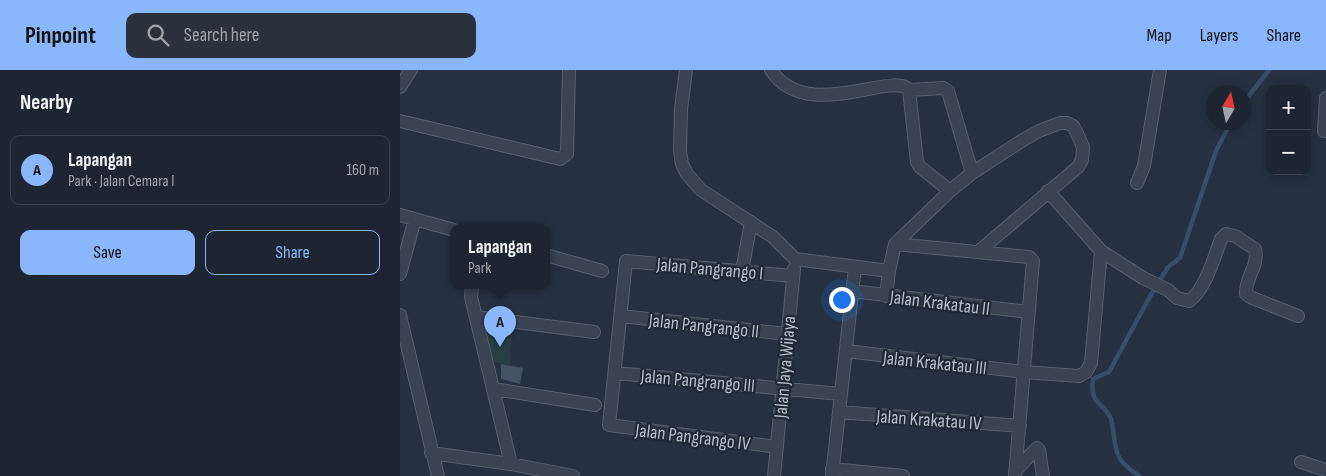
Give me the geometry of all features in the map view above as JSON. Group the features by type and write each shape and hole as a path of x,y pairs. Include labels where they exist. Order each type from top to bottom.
{"street":[{"path":"400,87 411,70"},
{"path":"400,121 560,159 568,154 569,70"},
{"path":"686,70 681,109 680,151 682,164 687,174 701,190 777,240 795,259 890,272"},
{"path":"771,70 783,82 798,91 809,94 845,92 896,83 903,84 909,90 917,162 920,167 950,191"},
{"path":"1137,183 1144,166 1160,70"},
{"path":"909,90 943,88 948,91 972,173"},
{"path":"1324,130 1326,98"},
{"path":"886,296 895,244 950,191 972,173 1012,146 1039,131 1060,123 1067,123 1073,126 1083,147 1082,160 1072,173 1048,191 978,252"},
{"path":"1048,191 1101,252 1146,280 1168,290 1177,298 1189,301 1201,289 1221,239 1226,234 1235,236 1256,249 1257,259 1245,288 1246,294 1298,316"},
{"path":"400,215 450,229"},
{"path":"400,274 415,219"},
{"path":"742,271 751,222"},
{"path":"895,244 1029,257 1033,261 1015,473"},
{"name":"Jalan Krakatau III","path":"846,352 1024,372 1079,376 1086,372 1092,363 1101,252"},
{"path":"550,256 602,270"},
{"name":"Jalan Jaya Wijaya","path":"774,476 795,259"},
{"name":"Jalan Pangrango I","path":"620,316 626,260 793,276"},
{"path":"855,267 832,473 903,476"},
{"path":"472,289 471,297 511,464"},
{"name":"Jalan Krakatau II","path":"852,291 1029,312"},
{"path":"400,315 431,453 438,476"},
{"path":"615,373 620,316"},
{"name":"Jalan Pangrango II","path":"620,316 788,334"},
{"path":"476,317 594,332"},
{"name":"Jalan Pangrango III","path":"615,373 841,394"},
{"name":"Jalan Pangrango IV","path":"615,373 609,425 777,447"},
{"path":"494,389 595,405"},
{"name":"Jalan Krakatau IV","path":"839,412 1020,426"},
{"path":"1015,473 1037,448 1039,450 1043,476"},
{"path":"431,453 511,464 573,476"},
{"path":"1301,462 1326,470"}],"green space":[{"path":"487,328 511,332 510,366 492,361"}],"building":[{"path":"501,364 523,368 520,384 501,379"}],"waterway":[{"path":"1251,93 1269,70"},
{"path":"1139,476 1125,465 1119,457 1111,419 1093,394 1093,379 1109,372 1168,267 1180,258 1216,151 1227,130"}],"place":[{"name":"Lapangan","path":"500,347"}]}
